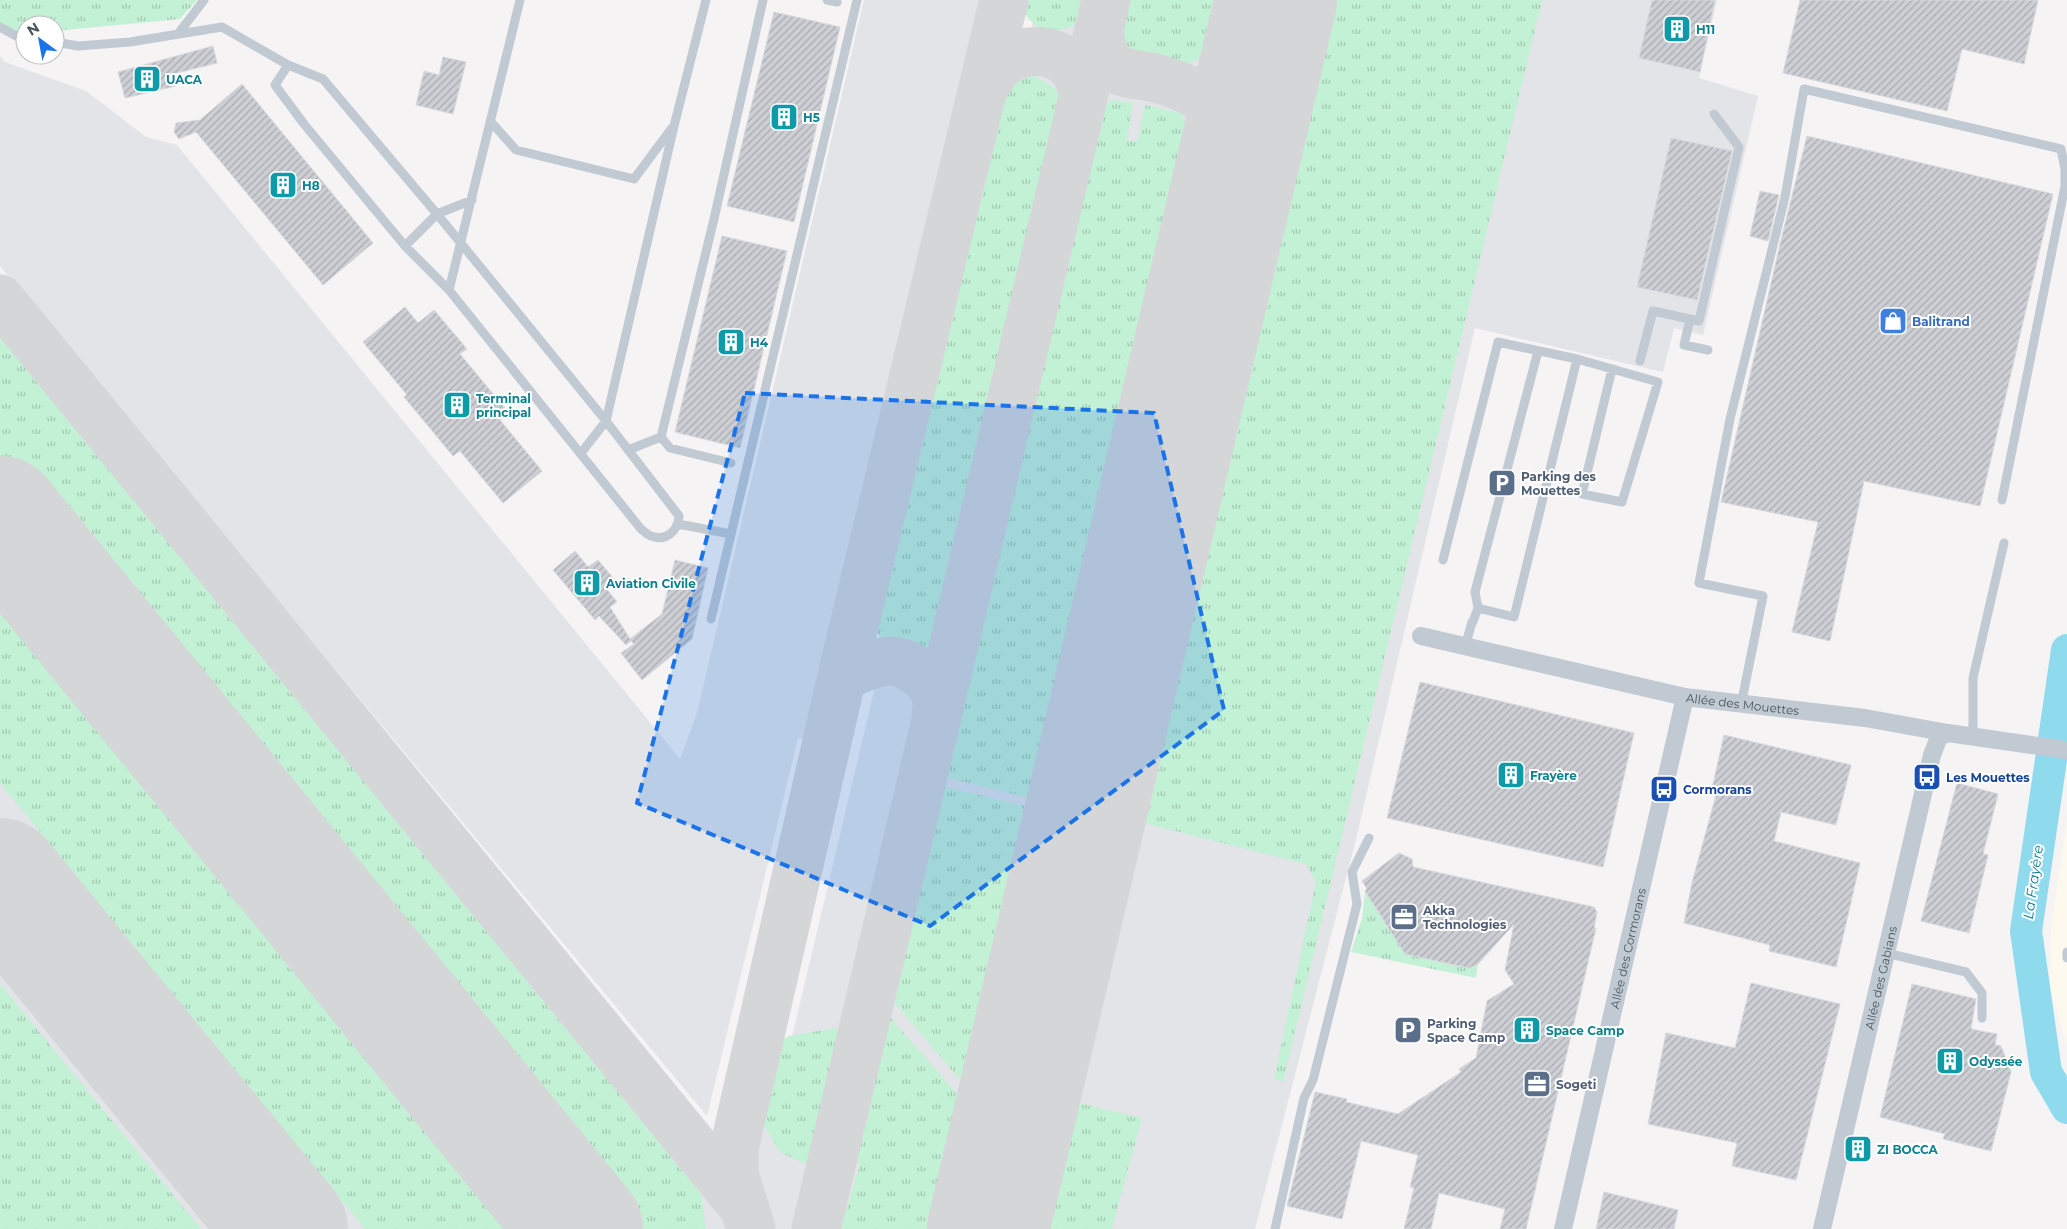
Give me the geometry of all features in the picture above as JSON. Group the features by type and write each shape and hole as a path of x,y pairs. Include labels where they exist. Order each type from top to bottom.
{"street":[{"name":"Allée des Mouettes","path":"1421,636 1685,697 1866,718 1973,737 2067,750"},
{"name":"Allée des Cormorans","path":"1563,1229 1685,697"},
{"name":"Allée des Gabians","path":"1822,1229 1934,746 1939,737 1948,733"}],"lane":[{"path":"178,34 204,0"},
{"path":"449,290 462,244 520,0"},
{"path":"581,453 606,421 674,126 706,0"},
{"path":"661,437 714,219 763,0"},
{"path":"827,0 837,2"},
{"path":"711,619 857,0"},
{"path":"0,27 15,35"},
{"path":"65,44 78,46 130,42 222,27 288,65 323,79 462,244 606,421 678,516 678,524 673,533 663,537 651,536 641,529 449,290 405,246 304,124 275,85 288,65"},
{"path":"1741,705 1763,596 1699,583 1730,419 1786,197 1804,89 2061,149 2065,169 2065,186 2002,500"},
{"path":"1640,361 1653,311 1699,321 1739,147 1714,114"},
{"path":"491,122 516,150 634,179 674,126"},
{"path":"405,246 437,214 472,200"},
{"path":"1690,319 1684,345 1708,350"},
{"path":"1443,560 1498,342 1577,359 1658,382 1622,502 1582,494 1612,369"},
{"path":"1466,647 1478,608 1475,592 1538,351"},
{"path":"1478,608 1514,617 1577,359"},
{"path":"628,450 661,437"},
{"path":"661,437 670,448 731,463"},
{"path":"678,524 732,534"},
{"path":"1973,737 1973,678 2004,543"},
{"path":"1275,1229 1304,1098 1313,1080 1357,904 1352,872 1369,838"},
{"path":"2067,952 2067,958"},
{"path":"1886,953 1966,972 1982,993 1982,1018"}],"highlighted area":[{"path":"745,393 1154,413 1224,710 930,926 637,803"}],"shaded area":[{"path":"864,0 1005,0 833,747 798,738 707,1116 0,266 0,56 5,62 86,91 146,137 177,145 680,759 697,713"},
{"path":"1038,0 1717,0 1699,78 1758,96 1703,335 1674,328 1663,372 1475,328 1356,839 1255,1229 0,1229 0,331 717,1208 774,1113"},
{"path":"2067,820 2067,1046 2050,987 2051,926"}],"green space":[{"path":"0,0 197,0 180,19 65,30 65,15 15,15 15,33 0,25"},
{"path":"1021,0 1094,0 1080,22 1068,28 1056,30 1044,29 1033,23 1025,14"},
{"path":"1118,0 1232,0 1223,39 1209,56 1188,63 1132,51 1119,36 1115,12"},
{"path":"1319,0 1542,0 1283,1082 1274,1079 1316,882 1306,864 1124,818"},
{"path":"1035,76 1056,89 1065,116 941,636 927,650 904,652 883,643 873,625 998,97 1013,81"},
{"path":"1113,100 1133,103 1127,140 1137,142 1145,105 1181,113 1190,129 1193,144 1039,800 936,775 1090,125 1099,110"},
{"path":"0,337 701,1194 706,1229 365,1229 0,783"},
{"path":"934,784 1036,809 968,1089 888,995"},
{"path":"1365,891 1405,954 1468,968 1478,964 1476,978 1351,952 1362,918"},
{"path":"0,984 201,1229 0,1229"},
{"path":"882,1008 965,1103 936,1229 840,1229 860,1165 849,1146"},
{"path":"836,1028 847,1041 819,1159 803,1163 780,1152 759,1118 774,1044 789,1036"},
{"path":"1074,1102 1142,1118 1112,1228 1115,1229 1032,1229 1058,1109"}],"building":[{"name":"H11","path":"1652,0 1715,0 1700,72 1639,58"},
{"path":"1800,0 2038,0 2024,64 1962,49 1947,111 1783,73"},
{"name":"H5","path":"774,12 840,27 794,222 727,206"},
{"name":"UACA","path":"213,46 217,63 173,74 176,86 125,98 118,72"},
{"path":"443,57 466,62 453,114 416,105 424,71 439,75"},
{"name":"H8","path":"242,84 373,243 323,285 196,132 179,139 174,132 176,123 200,120"},
{"name":"Balitrand","path":"1807,136 2053,194 1980,506 1864,481 1830,641 1792,632 1818,522 1721,502 1780,244"},
{"path":"1671,138 1732,151 1697,300 1637,287"},
{"path":"1760,191 1779,195 1768,241 1750,236"},
{"name":"H4","path":"722,236 787,251 740,448 675,432"},
{"name":"Terminal principal","path":"405,307 418,323 434,310 467,349 460,354 509,413 500,420 542,471 503,503 460,451 453,456 404,397 407,395 363,342"},
{"path":"575,551 588,567 598,560 614,579 605,587 617,602 610,607 630,639 662,614 675,560 708,568 692,639 642,680 621,653 634,644 631,641 626,645 599,616 595,620 553,570"},
{"name":"Frayère","path":"1420,682 1634,733 1603,867 1387,818"},
{"path":"1724,735 1851,765 1836,825 1781,812 1774,841 1860,863 1836,967 1769,951 1770,945 1684,923 1692,883 1716,795 1711,793"},
{"path":"1957,783 1998,794 1983,854 1988,855 1969,933 1921,921"},
{"name":"Space Camp","path":"1399,853 1412,859 1413,867 1594,907 1597,912 1594,928 1596,928 1526,1229 1500,1229 1505,1209 1439,1193 1431,1229 1404,1229 1414,1188 1410,1187 1418,1155 1361,1141 1342,1219 1287,1206 1315,1092 1347,1099 1346,1102 1398,1114 1461,1072 1459,1069 1476,1058 1487,1001 1514,984 1505,970 1514,924 1478,964 1469,968 1405,954 1365,891 1367,889 1362,881"},
{"path":"1751,983 1840,1004 1796,1180 1732,1166 1737,1143 1648,1124 1666,1033 1735,1048"},
{"name":"Odyssée","path":"1912,984 1976,999 1971,1029 1997,1034 1995,1045 2001,1046 2011,1072 1991,1151 1943,1139 1945,1134 1880,1117"},
{"path":"1604,1192 1678,1210 1674,1229 1596,1229"}],"waterway":[{"name":"La Frayère","path":"2067,650 2026,931 2046,1072 2067,1108"}],"taxiway":[{"path":"751,1229 734,1174 734,1149 842,676 1004,0"},
{"path":"816,1229 1106,0"},
{"path":"1099,28 1104,53 1115,68 1123,72 1172,83 1195,93 1213,108 1229,138 1234,181"},
{"path":"983,90 995,71 1004,62 1017,55 1043,52 1055,55 1066,61 1074,70 1080,82 1083,96"},
{"path":"0,299 742,1205"},
{"path":"842,676 884,661 898,662 914,669 927,680 935,694 937,702 935,726"}],"runway":[{"path":"988,1229 1276,0"},
{"path":"0,517 582,1229"},
{"path":"0,879 287,1229"}],"place":[{"name":"H11","path":"1677,29"},
{"name":"UACA","path":"147,79"},
{"name":"H5","path":"784,117"},
{"name":"H8","path":"283,185"},
{"name":"Balitrand","path":"1893,321"},
{"name":"H4","path":"731,342"},
{"name":"Terminal principal","path":"457,405"},
{"name":"Parking des Mouettes","path":"1502,483"},
{"name":"Aviation Civile","path":"587,583"},
{"name":"Frayère","path":"1511,775"},
{"name":"Les Mouettes","path":"1927,777"},
{"name":"Cormorans","path":"1664,789"},
{"name":"Akka Technologies","path":"1404,917"},
{"name":"Parking Space Camp","path":"1408,1030"},
{"name":"Space Camp","path":"1527,1030"},
{"name":"Odyssée","path":"1950,1061"},
{"name":"Sogeti","path":"1537,1084"},
{"name":"ZI BOCCA","path":"1858,1149"}]}
